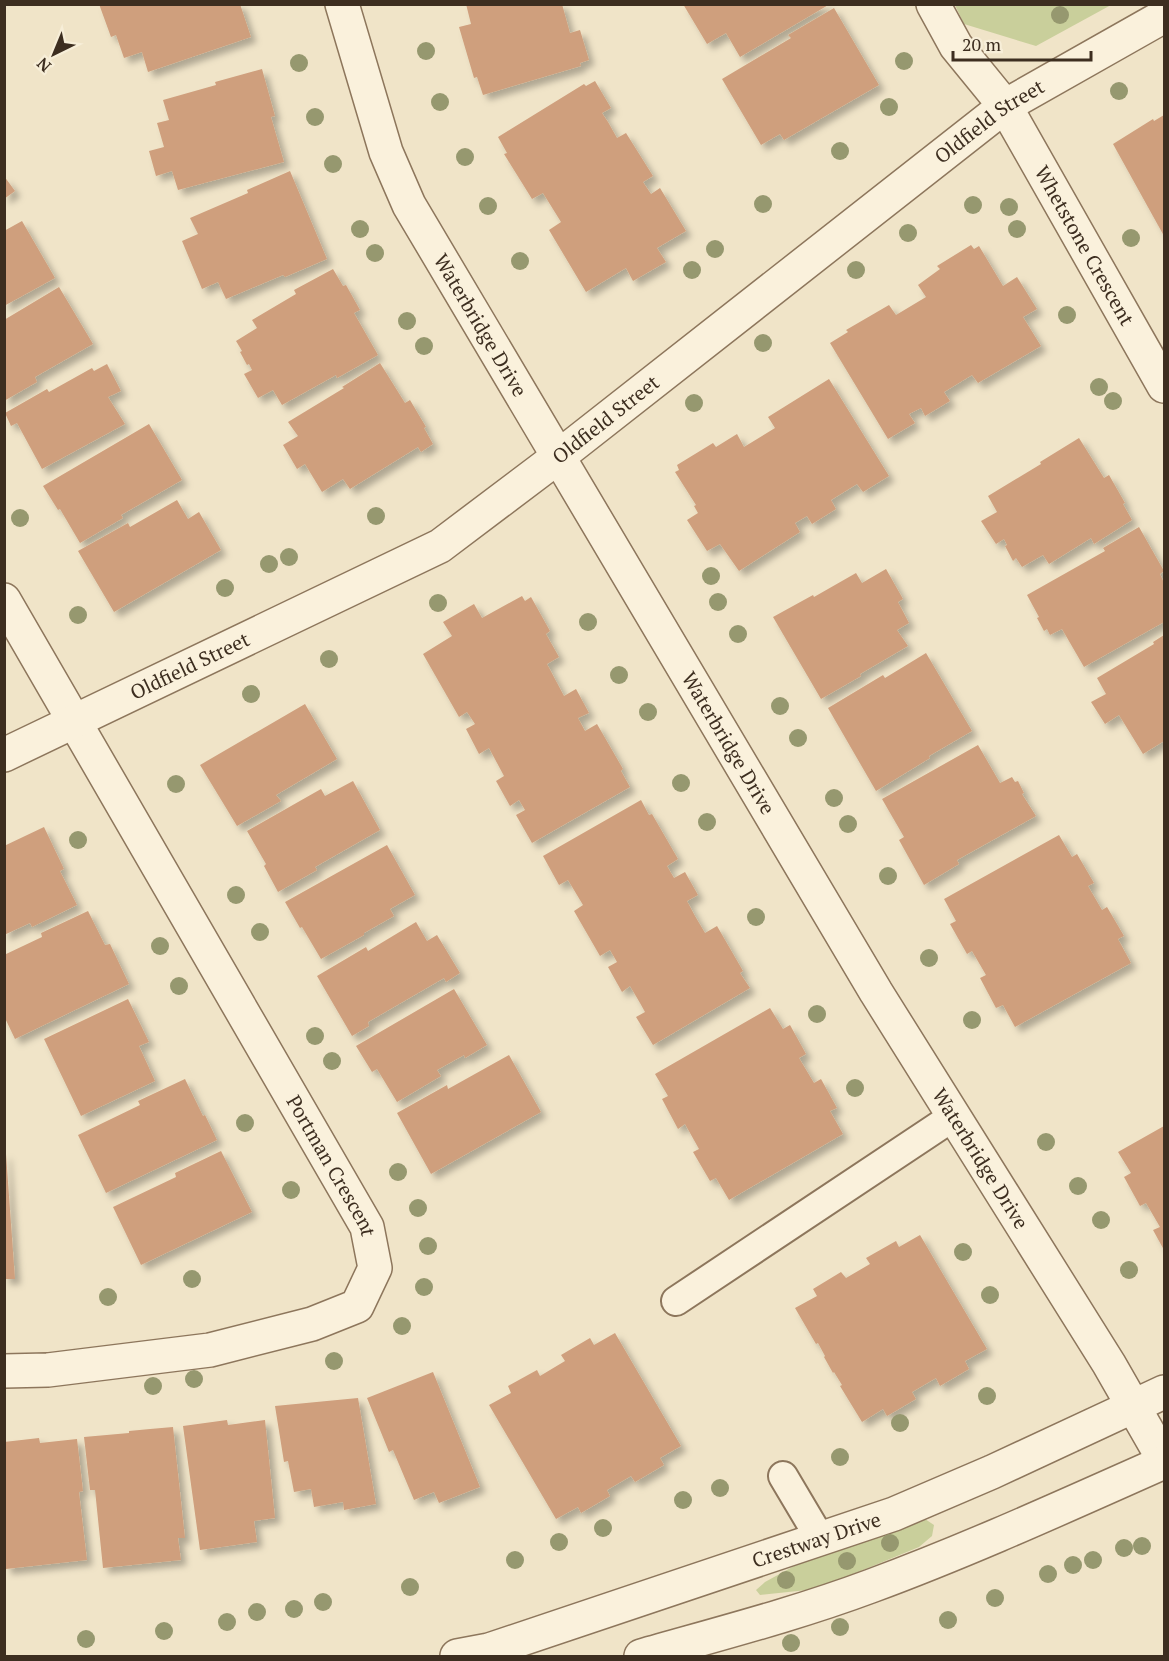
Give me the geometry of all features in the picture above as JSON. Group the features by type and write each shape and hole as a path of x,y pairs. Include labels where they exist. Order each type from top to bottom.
{"street":[{"name":"Waterbridge Drive","path":"342,4 386,152 410,205 876,992 1134,1405 1164,1461"},
{"name":"Whetstone Crescent","path":"933,4 956,46 1005,106 1164,386"},
{"name":"Oldfield Street","path":"4,755 440,546 558,457 1005,106 1164,16"},
{"name":"Portman Crescent","path":"4,600 367,1227 375,1268 357,1306 312,1324 210,1350 48,1370 4,1371"},
{"name":"Crestway Drive","path":"457,1656 489,1650 894,1514 992,1472 1164,1392"},
{"path":"641,1656 766,1620 870,1586 978,1544 1164,1461"}],"lane":[{"path":"676,1301 954,1116"},
{"path":"783,1476 821,1540"}],"green space":[{"path":"955,5 1111,5 1036,46 964,24"},
{"path":"925,1519 934,1525 932,1536 919,1547 817,1589 760,1595 756,1590 765,1582 796,1565"}],"building":[{"path":"99,4 240,4 251,37 148,72 142,52 124,58 116,35 111,37"},
{"path":"466,4 562,4 570,33 580,30 589,60 580,63 581,66 483,95 477,77 474,78 459,27 471,24"},
{"path":"683,4 830,4 740,57 726,33 707,44"},
{"path":"834,8 879,85 784,140 780,134 761,145 722,79 791,38 788,35"},
{"path":"262,69 275,116 271,117 284,162 178,190 172,171 156,176 149,151 164,147 157,123 169,120 163,100"},
{"path":"595,81 611,108 602,113 617,138 626,133 653,176 643,182 651,194 660,188 686,231 657,248 666,262 633,281 626,268 586,292 549,230 561,222 543,193 532,199 504,154 507,153 498,137 584,84 586,86"},
{"path":"1164,115 1164,236 1113,144 1153,119 1154,121"},
{"path":"290,171 327,259 226,299 218,282 202,289 182,241 198,234 190,218 248,193 247,190"},
{"path":"4,176 15,191 4,199"},
{"path":"22,221 55,278 4,306 4,231"},
{"path":"971,245 974,249 979,246 1003,286 1017,277 1037,309 1023,317 1041,346 978,383 972,375 944,392 950,401 925,416 921,408 909,414 915,423 888,439 830,343 848,332 846,330 889,305 896,315 926,297 918,285 940,269 937,266"},
{"path":"333,269 343,286 346,285 360,310 354,313 378,355 282,405 273,390 258,398 244,374 252,370 249,364 247,365 236,341 257,328 252,320 296,294 294,290"},
{"path":"59,287 93,344 35,377 37,382 4,401 4,320"},
{"path":"380,363 405,403 410,400 433,444 421,452 418,447 350,489 343,479 322,492 305,464 297,469 283,445 298,436 288,422"},
{"path":"107,364 121,391 108,397 125,424 42,469 17,423 11,426 5,413 47,389 49,392 92,368 94,371"},
{"path":"829,379 889,476 863,492 857,484 831,500 836,509 812,524 807,516 795,523 800,532 739,571 720,544 707,551 687,520 698,513 694,506 696,505 675,472 679,470 677,465 713,443 716,447 737,434 744,447 775,428 768,417"},
{"path":"149,424 182,480 121,515 123,518 80,543 43,486"},
{"path":"1079,438 1104,478 1109,475 1132,520 1094,544 1091,538 1049,564 1043,555 1022,567 1016,558 1013,561 1004,539 996,544 981,521 997,512 988,496"},
{"path":"177,500 188,519 199,512 221,550 114,612 78,551 128,523 130,527"},
{"path":"1139,527 1164,571 1160,574 1164,583 1164,622 1084,667 1062,629 1050,635 1047,629 1044,631 1027,595 1105,551 1103,548"},
{"path":"886,569 903,599 898,602 909,623 897,630 908,646 821,699 773,617 856,573 862,583"},
{"path":"522,596 525,601 531,597 550,631 546,634 559,657 547,664 564,696 576,689 589,713 578,718 585,731 597,724 623,769 621,771 630,787 532,843 516,815 525,810 519,800 510,806 496,781 504,776 489,748 479,754 466,729 475,724 467,712 459,717 423,654 452,636 443,622 474,604 482,618"},
{"path":"1164,635 1164,741 1143,754 1119,715 1105,724 1091,702 1106,694 1097,678 1154,644 1153,642"},
{"path":"926,653 972,731 876,791 828,708 883,675 885,678"},
{"path":"305,704 337,759 276,795 281,801 237,826 200,765"},
{"path":"978,745 1000,783 1012,777 1015,782 1018,781 1024,793 1022,794 1036,816 957,860 959,864 924,885 899,840 904,837 882,799"},
{"path":"353,781 380,830 315,867 317,870 278,892 264,866 266,864 247,831 321,789 325,796"},
{"path":"641,800 649,815 652,814 678,859 667,866 674,878 685,872 698,895 687,901 695,916 705,933 717,926 743,971 740,973 750,988 653,1045 636,1017 645,1012 640,1003 630,986 622,992 608,967 617,962 610,950 600,956 574,911 583,905 568,880 559,885 543,856"},
{"path":"44,827 64,869 60,871 77,905 32,927 30,923 4,935 4,846"},
{"path":"1059,835 1072,857 1077,854 1094,883 1088,886 1102,910 1107,907 1124,936 1118,939 1131,963 1015,1027 1003,1005 996,1008 980,978 986,975 972,951 967,954 950,924 956,921 944,899"},
{"path":"387,845 415,895 390,909 394,916 321,959 285,902"},
{"path":"88,911 105,945 110,944 129,984 15,1039 4,1016 4,955 42,937 41,933"},
{"path":"416,922 427,941 437,935 460,973 446,982 444,978 368,1022 369,1026 352,1036 317,976 366,947 368,951"},
{"path":"454,989 487,1045 437,1070 441,1076 397,1102 377,1069 372,1072 356,1046"},
{"path":"128,999 149,1042 139,1046 155,1081 81,1116 44,1039"},
{"path":"770,1008 783,1029 790,1025 806,1054 799,1058 814,1083 821,1079 837,1108 830,1111 843,1134 729,1200 716,1178 710,1181 693,1152 699,1149 685,1124 678,1129 662,1099 668,1096 655,1074"},
{"path":"509,1055 541,1112 431,1174 397,1113 447,1085 448,1089"},
{"path":"185,1079 217,1140 106,1193 78,1135 140,1105 138,1101"},
{"path":"1164,1126 1164,1250 1153,1230 1160,1227 1146,1203 1140,1206 1124,1177 1131,1173 1118,1152"},
{"path":"221,1151 252,1212 141,1265 113,1207 176,1177 175,1173"},
{"path":"4,1154 6,1154 15,1279 4,1279"},
{"path":"920,1235 987,1349 965,1361 969,1369 940,1386 936,1378 912,1392 916,1399 887,1416 883,1409 862,1422 818,1343 816,1344 795,1308 817,1296 813,1289 841,1272 846,1278 870,1264 866,1258 896,1241 899,1247"},
{"path":"615,1333 681,1446 660,1458 664,1465 635,1482 631,1476 607,1490 610,1496 581,1513 578,1507 556,1519 489,1405 511,1393 508,1386 537,1370 540,1376 565,1361 561,1355 590,1338 594,1345"},
{"path":"433,1372 480,1487 439,1503 434,1492 414,1500 393,1450 389,1452 367,1398"},
{"path":"358,1398 376,1504 344,1510 343,1502 314,1507 311,1489 294,1492 288,1461 284,1462 275,1406"},
{"path":"227,1420 228,1425 265,1420 275,1518 254,1521 257,1542 200,1550 183,1426"},
{"path":"173,1427 185,1538 178,1538 181,1560 103,1568 95,1490 90,1490 84,1437"},
{"path":"39,1438 40,1443 77,1439 83,1491 79,1492 87,1560 6,1569 4,1442"}]}
